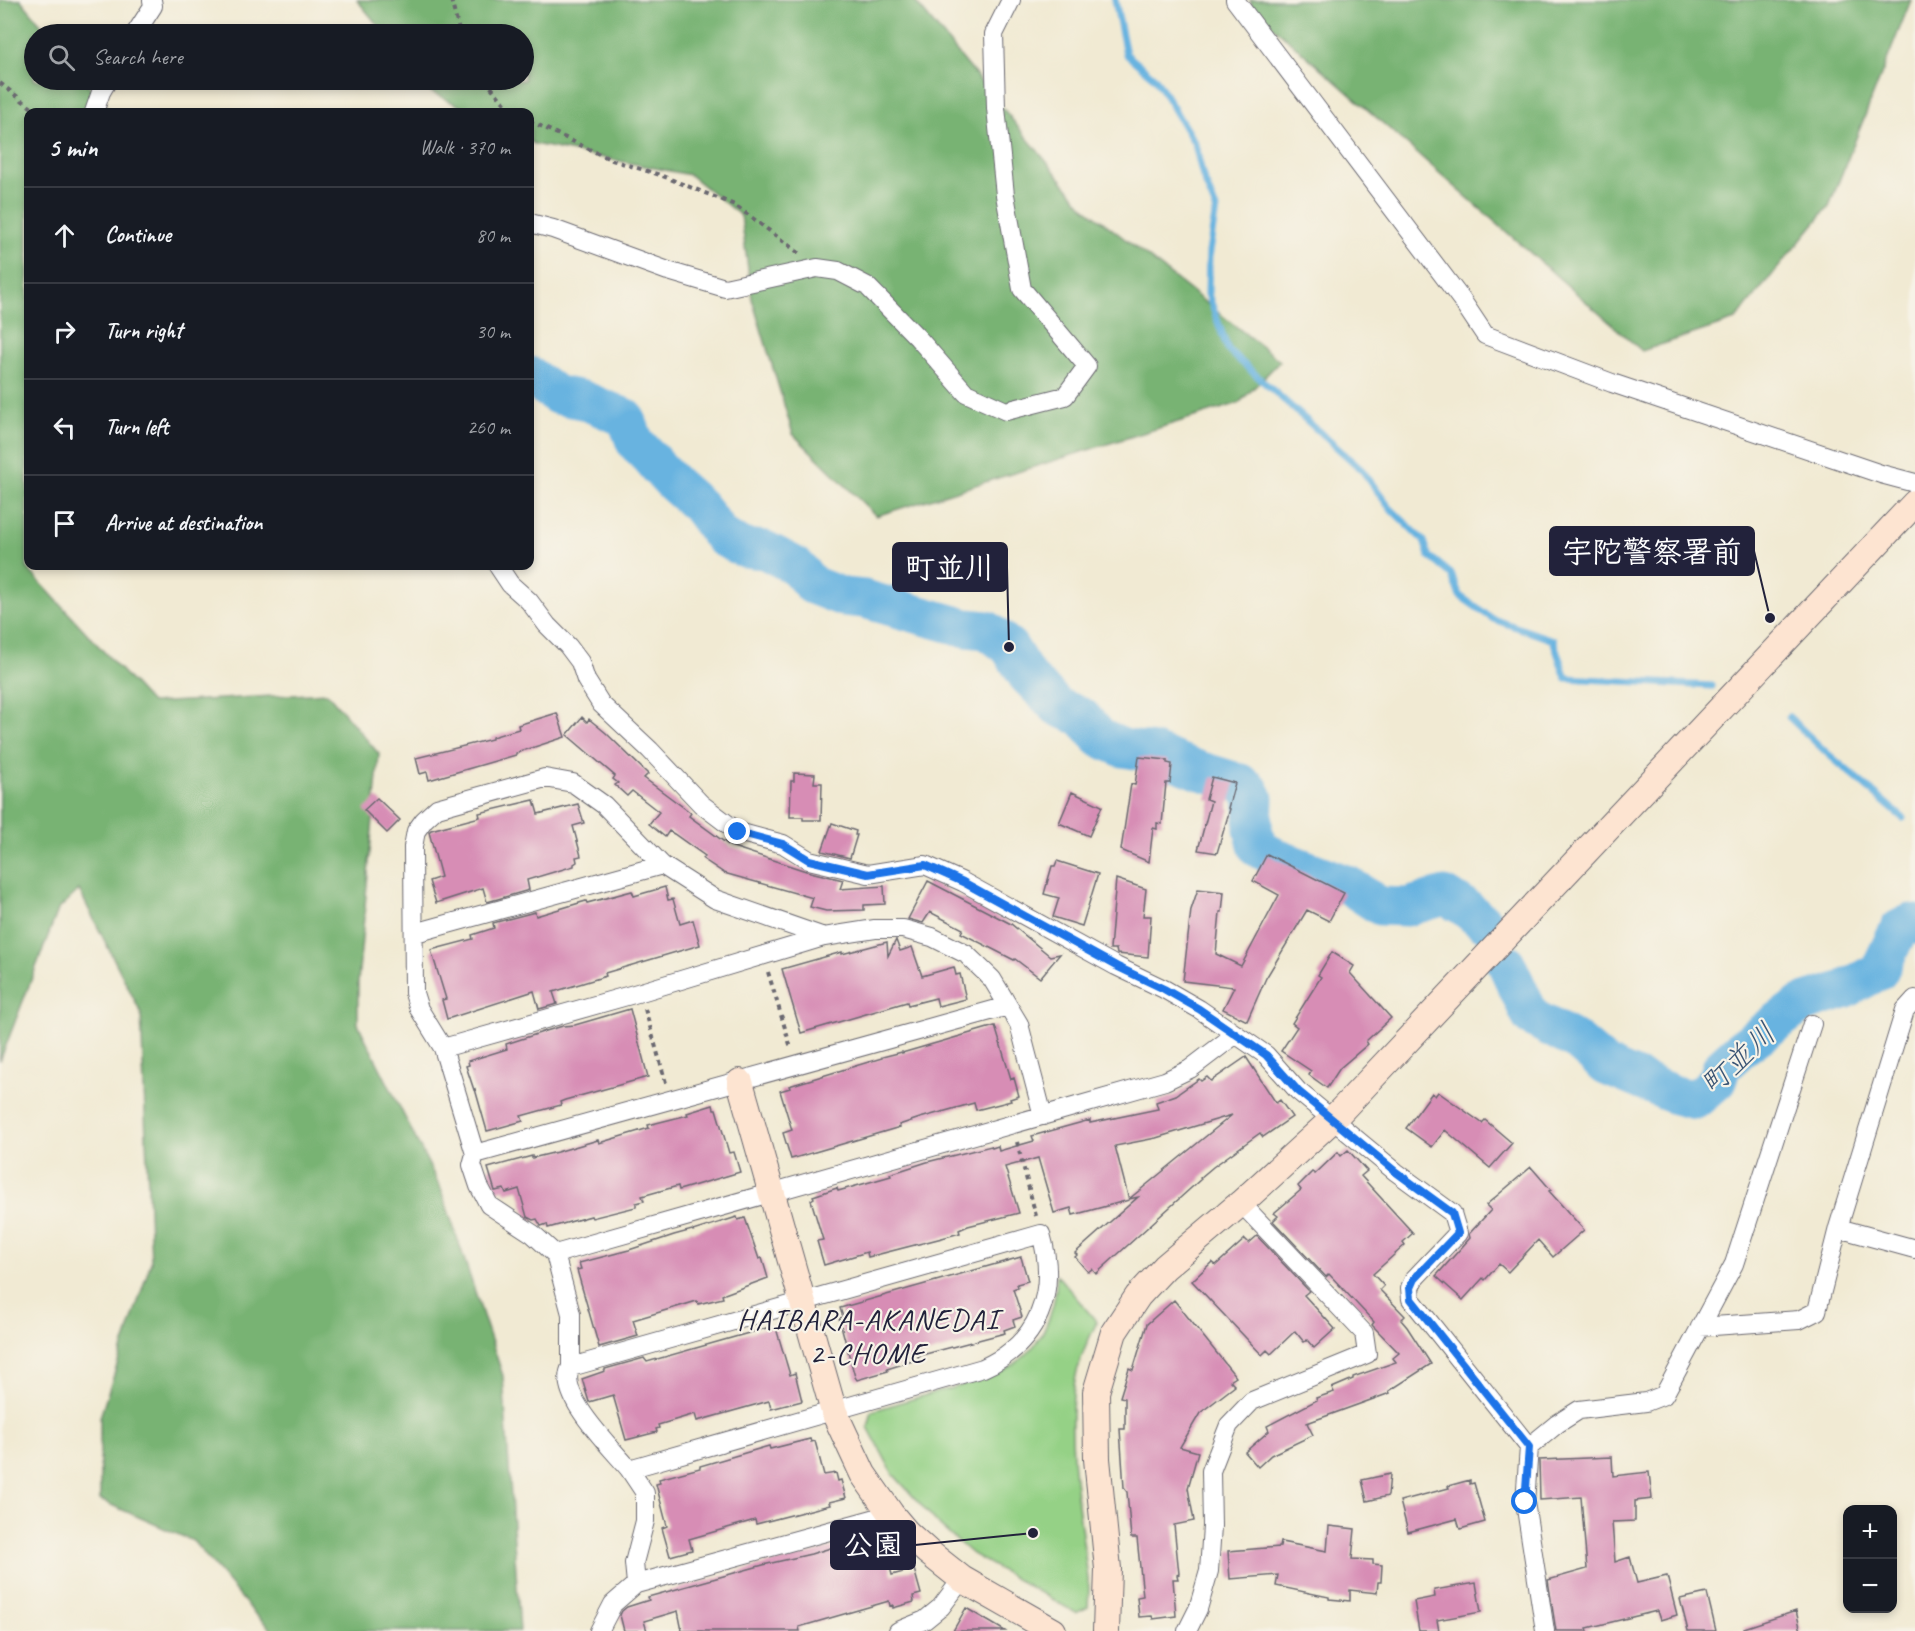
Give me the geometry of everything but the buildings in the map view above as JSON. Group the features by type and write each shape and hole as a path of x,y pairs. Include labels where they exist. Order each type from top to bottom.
{"street":[{"path":"141,24 153,6 152,0"},
{"path":"534,225 553,229 668,271 725,288 818,268 837,271 867,286 918,338 966,393 1006,411 1065,396 1087,366 1022,289 1005,195 996,108 994,34 1011,0"},
{"path":"1235,0 1485,334 1612,383 1881,474 1915,483"},
{"path":"95,108 102,90"},
{"path":"1106,1631 1108,1569 1097,1459 1096,1392 1114,1332 1138,1296 1165,1267 1241,1203 1333,1119 1915,503"},
{"path":"501,570 510,584 529,601 580,662 586,680 601,704 650,750 701,804 738,832 783,844 809,860 868,874 925,865 963,882 1116,966 1164,989 1266,1055 1298,1091 1396,1172 1452,1213 1458,1233 1414,1279 1410,1288 1411,1299 1529,1447 1525,1502 1545,1631"},
{"path":"636,1584 634,1563 645,1521 645,1493 629,1468 578,1408 568,1385 567,1372 571,1366 572,1314 555,1254 533,1234 489,1205 472,1165 475,1154 442,1048 419,1009 414,993 415,933 412,864 416,831 437,808 455,802 545,778 573,783 604,805 662,865 715,899 824,937"},
{"path":"415,933 662,865"},
{"path":"442,1048 824,937 875,929 903,929 932,937 966,954 992,979 1019,1024 1043,1116"},
{"path":"1700,1327 1799,1320 1817,1311 1838,1228 1905,1010 1915,999"},
{"path":"475,1154 1008,1006"},
{"path":"1529,1447 1557,1424 1579,1410 1646,1402 1664,1395 1734,1263 1812,1024"},
{"path":"555,1254 1166,1081 1190,1069 1236,1034"},
{"path":"740,1082 834,1412 863,1474 891,1514 921,1546 962,1579 1053,1631"},
{"path":"1187,1631 1198,1609 1209,1571 1212,1526 1211,1471 1229,1425 1252,1401 1367,1354 1364,1333 1241,1203"},
{"path":"1838,1228 1915,1249"},
{"path":"571,1366 1041,1234 1047,1255 1047,1280 1041,1312 1032,1330 1015,1349 1000,1360 983,1368 834,1412 629,1468"},
{"path":"599,1631 613,1604 636,1584 891,1514"},
{"path":"898,1631 925,1620 941,1607 962,1579"}],"path":[{"path":"451,0 457,24"},
{"path":"0,83 32,108"},
{"path":"493,90 509,108"},
{"path":"534,123 612,160 660,175 735,205 818,268"},
{"path":"763,955 796,1066"},
{"path":"641,992 670,1101"},
{"path":"1012,1124 1041,1234"}],"green space":[{"path":"0,0 21,0 41,24 24,24 24,90 92,90 108,108 24,108 24,570 29,570 151,703 327,693 379,754 358,982 358,1024 441,1189 503,1376 520,1631 273,1631 255,1614 193,1541 100,1500 100,1417 151,1262 141,1013 79,890 58,910 0,1061"},
{"path":"357,0 914,0 1083,206 1280,361 1239,403 876,516 793,434 752,299 741,216 690,175 534,144 534,108 464,108 429,90 534,90 534,24 377,24"},
{"path":"1250,0 1911,0 1829,206 1735,320 1642,351 1253,9"},
{"path":"1057,1275 1097,1322 1077,1370 1072,1411 1073,1462 1089,1588 1088,1607 1076,1613 972,1554 941,1527 893,1474 868,1427 872,1411 985,1378 1017,1362 1037,1342 1050,1317"}],"waterway":[{"path":"1115,0 1126,54 1156,79 1195,144 1203,177 1216,209 1209,252 1208,294 1228,350 1362,470 1389,507 1424,541 1429,556 1451,574 1460,596 1493,619 1553,640 1566,678 1712,686"},
{"name":"町並川","path":"534,379 557,395 583,400 626,418 635,442 673,483 699,506 722,537 744,548 765,550 797,567 812,585 843,597 864,599 966,628 987,630 1009,647 1027,676 1058,707 1082,717 1100,738 1123,748 1154,753 1240,783 1250,790 1254,798 1253,829 1258,848 1279,859 1348,885 1380,906 1407,907 1445,896 1463,906 1483,922"},
{"path":"1789,717 1828,754 1903,818"},
{"name":"町並川","path":"1506,963 1531,1017 1578,1042 1606,1066 1675,1095 1695,1100 1717,1081 1722,1066 1743,1047 1803,1003 1844,990 1879,971 1899,929 1911,923 1915,925"}],"place":[{"name":"宇陀警察署前","path":"1770,618"},
{"name":"町並川","path":"1009,647"},
{"name":"公園","path":"1033,1533"}],"district":[{"name":"HAIBARA-AKANEDAI 2-CHOME","path":"868,1336"}],"route":[{"path":"738,832 783,844 809,860 868,874 925,865 963,882 1035,923 1164,989 1199,1009 1266,1055 1298,1091 1396,1172 1452,1213 1458,1233 1414,1279 1410,1288 1411,1299 1529,1447 1525,1502"}]}
